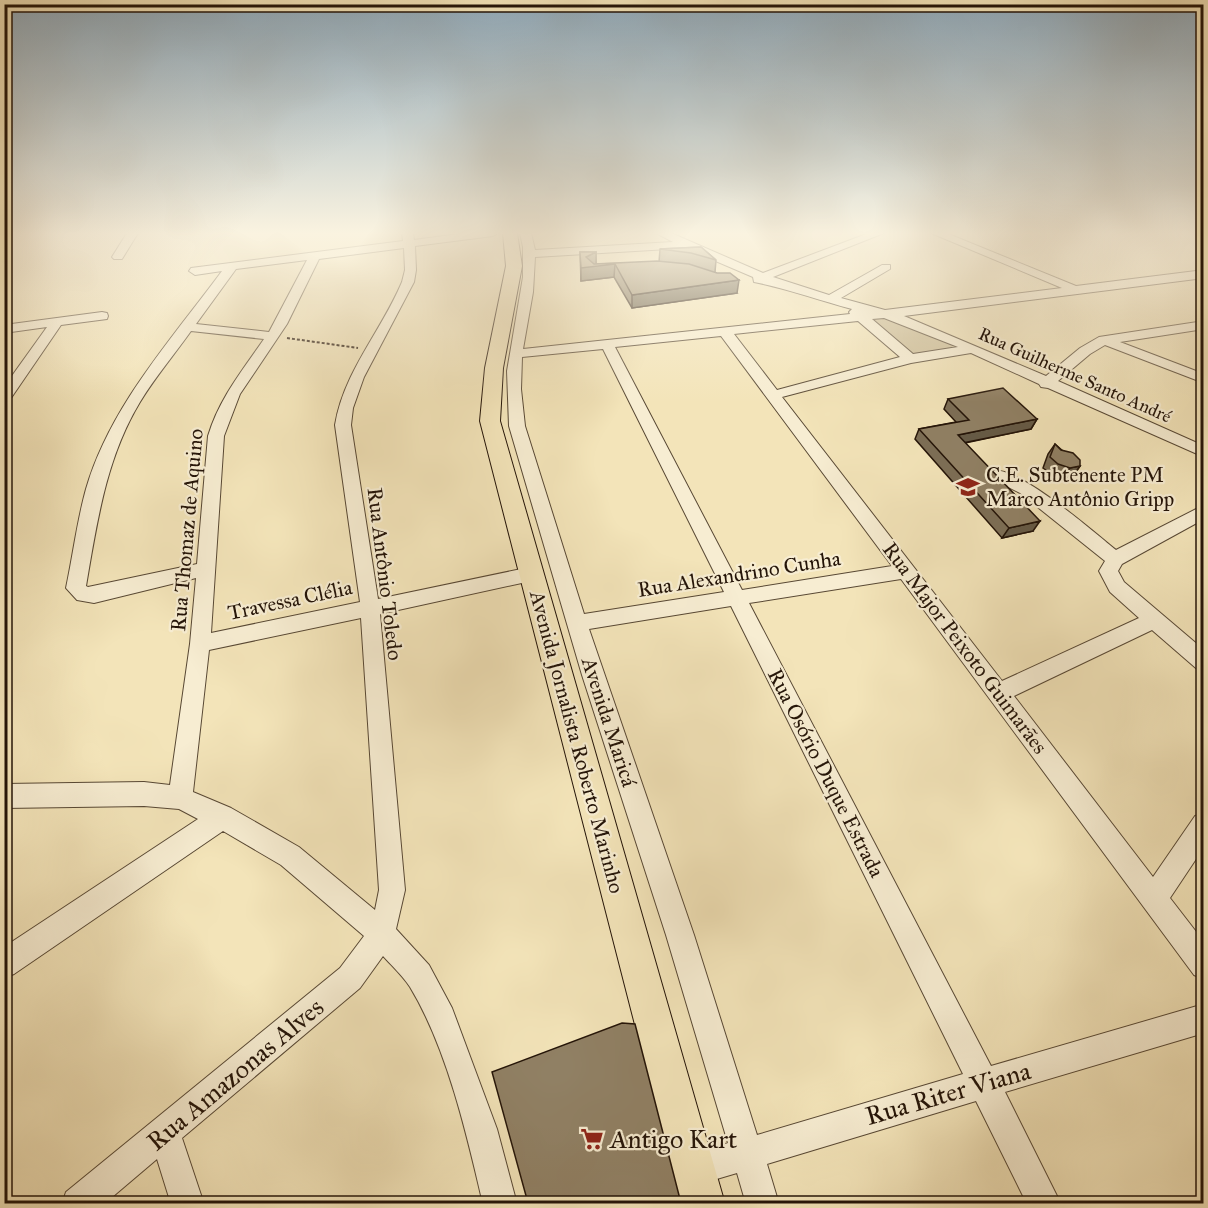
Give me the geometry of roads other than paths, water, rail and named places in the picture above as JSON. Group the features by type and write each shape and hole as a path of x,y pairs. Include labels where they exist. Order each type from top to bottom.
{"main road":[{"name":"Avenida Jornalista Roberto Marinho","path":"510,289 494,368 490,421 698,1187"}],"street":[{"path":"205,569 94,595 84,595 76,588 95,488 103,462 133,401 215,289"},
{"name":"Rua Thomaz de Aquino","path":"180,798 200,644 219,420 236,388 273,336 298,289"},
{"name":"Rua Antônio Toledo","path":"382,934 392,890 370,608 343,425 350,388 386,327 403,289"},
{"name":"Avenida Maricá","path":"526,289 513,387 517,426 763,1203"},
{"name":"Rua Guilherme Santo André","path":"797,289 886,314 973,349 1046,384 1203,452"},
{"path":"831,300 849,289"},
{"path":"516,354 886,314 1070,289"},
{"path":"846,304 910,359"},
{"path":"4,329 102,316"},
{"path":"4,399 57,322"},
{"path":"1046,384 1086,351 1104,340 1203,325"},
{"path":"188,327 273,336"},
{"name":"Rua Major Peixoto Guimarães","path":"725,332 1203,965"},
{"path":"1104,340 1203,379"},
{"name":"Rua Osório Duque Estrada","path":"607,344 1045,1203"},
{"path":"774,395 910,359 973,349"},
{"path":"998,475 1020,484 1115,559"},
{"path":"1203,511 1115,559 1108,571 1117,587 1203,663"},
{"name":"Rua Alexandrino Cunha","path":"578,623 907,571"},
{"name":"Travessa Clélia","path":"200,644 531,574"},
{"path":"999,693 1154,620"},
{"path":"4,796 144,794 180,798 222,817 290,856 382,934 419,975 442,1018 481,1129 500,1203"},
{"path":"4,964 222,817"},
{"path":"1154,898 1203,825"},
{"name":"Rua Amazonas Alves","path":"78,1203 350,978 367,959 382,934"},
{"name":"Rua Riter Viana","path":"698,1187 747,1153 1203,1018"},
{"path":"164,1133 188,1203"}],"place":[{"name":"C.E. Subtenente PM Marco Antônio Gripp","path":"968,487"},
{"name":"Antigo Kart","path":"592,1139"}]}
